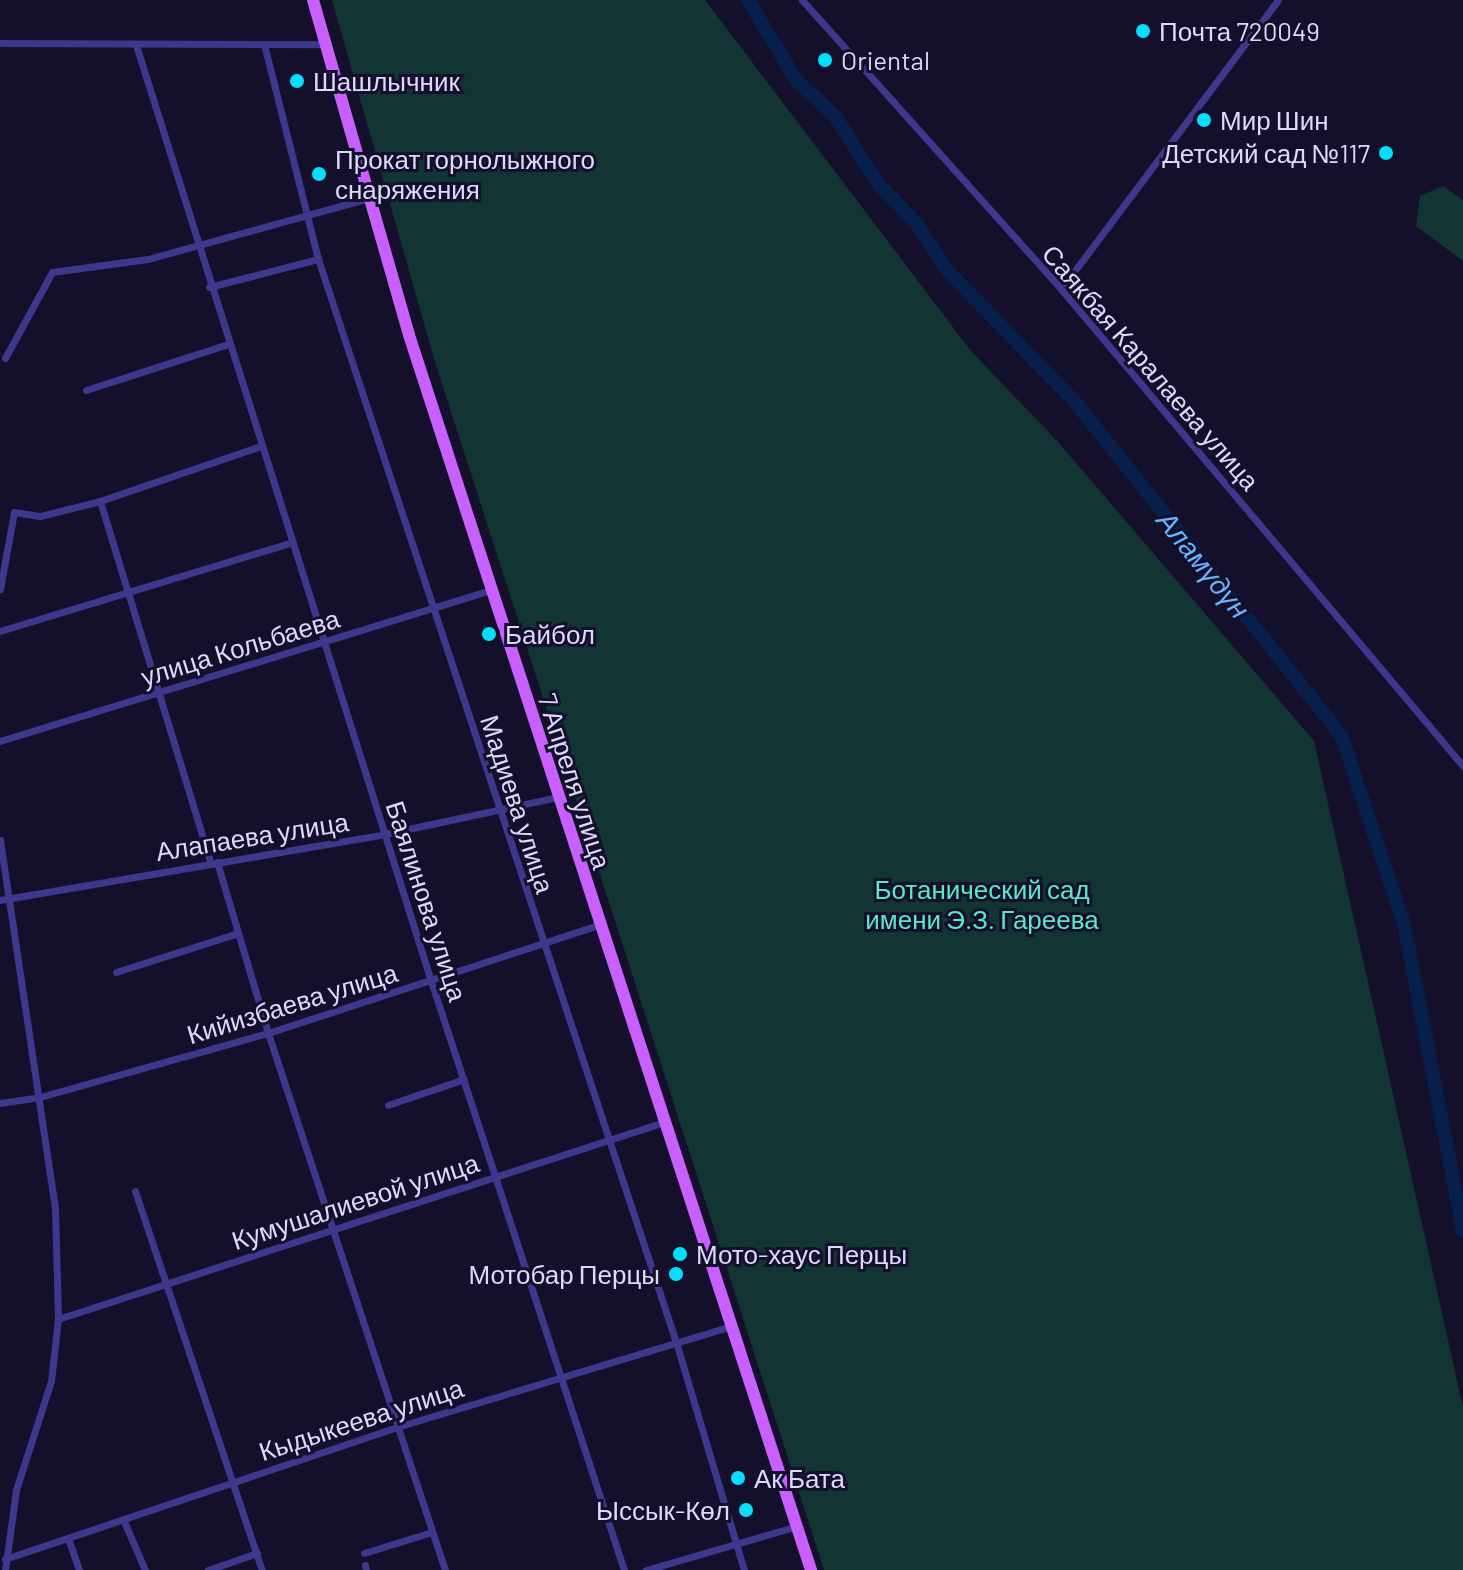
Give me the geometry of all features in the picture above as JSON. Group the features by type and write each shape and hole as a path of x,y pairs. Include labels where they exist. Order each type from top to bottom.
{"main road":[{"name":"7 Апреля улица","path":"313,0 370,198 491,590 811,1570"}],"street":[{"name":"Саякбая Каралаева улица","path":"802,0 1061,289 1463,766"},
{"path":"1061,289 1278,0"},
{"path":"0,43 90,40 136,45 265,48 326,44"},
{"name":"Баялинова улица","path":"136,45 209,287 431,981 624,1570"},
{"name":"Мадиева улица","path":"265,48 318,259 498,812 676,1342 744,1570"},
{"path":"5,358 52,272 148,259 195,242 370,198"},
{"path":"209,287 318,259"},
{"path":"86,390 228,344"},
{"path":"0,589 14,512 40,516 100,501 261,446"},
{"path":"100,501 331,1230 445,1570"},
{"path":"0,631 129,595 293,542"},
{"name":"улица Кольбаева","path":"0,741 491,590"},
{"name":"Алапаева улица","path":"0,900 385,834 557,797"},
{"path":"0,840 55,1209 58,1319 51,1381 19,1478 5,1570"},
{"name":"Кийизбаева улица","path":"0,1103 40,1097 268,1033 599,925"},
{"path":"116,972 238,933"},
{"path":"388,1105 464,1079"},
{"name":"Кумушалиевой улица","path":"58,1319 664,1122"},
{"path":"135,1191 262,1570"},
{"name":"Кыдыкеева улица","path":"5,1559 397,1427 561,1375 732,1326"},
{"path":"123,1519 145,1570"},
{"path":"646,1570 797,1526"},
{"path":"364,1553 432,1532"},
{"path":"68,1538 79,1570"},
{"path":"208,1570 257,1553"}],"green space":[{"name":"Ботанический сад имени Э.З. Гареева","path":"332,0 705,0 971,351 1059,443 1314,741 1463,1407 1463,1570 824,1570 435,362"},
{"path":"1443,186 1463,200 1463,261 1416,226 1420,196"}],"waterway":[{"name":"Аламүдүн","path":"748,0 796,80 835,116 878,184 917,224 947,270 1075,402 1342,737 1404,924 1463,1230"}],"place":[{"name":"Почта 720049","path":"1143,31"},
{"name":"Oriental","path":"825,60"},
{"name":"Шашлычник","path":"297,81"},
{"name":"Мир Шин","path":"1204,120"},
{"name":"Детский сад №117","path":"1386,153"},
{"name":"Прокат горнолыжного снаряжения","path":"319,174"},
{"name":"Байбол","path":"489,634"},
{"name":"Мото-хаус Перцы","path":"680,1254"},
{"name":"Мотобар Перцы","path":"676,1274"},
{"name":"Ак Бата","path":"738,1478"},
{"name":"Ыссык-Көл","path":"746,1510"}]}
